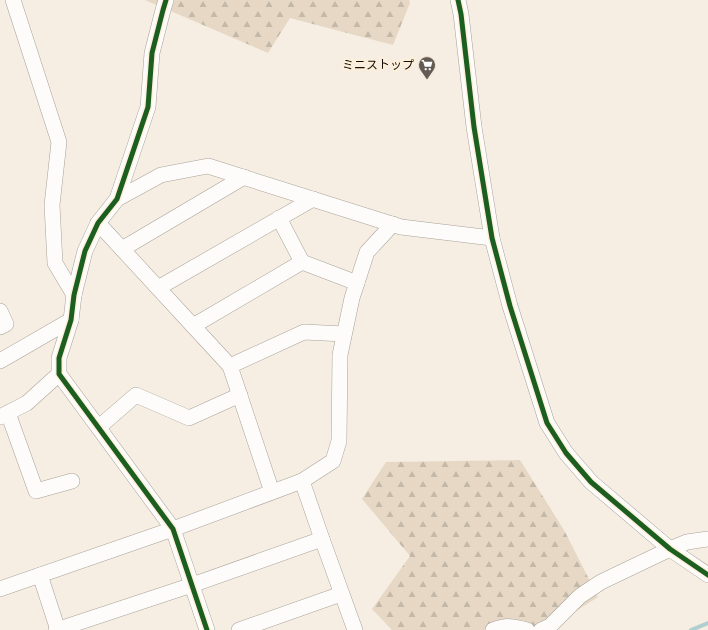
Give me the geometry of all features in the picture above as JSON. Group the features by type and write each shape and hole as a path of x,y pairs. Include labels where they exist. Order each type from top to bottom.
{"street":[{"path":"13,0 60,142 52,205 55,263 74,295"},
{"path":"166,0 152,53 148,107 117,199 98,223 85,251 74,295 71,320 60,358 60,374 173,529 207,630"},
{"path":"458,0 474,127 492,238 510,306 547,422 566,453 591,482 670,549 708,576"},
{"path":"117,199 161,175 208,166 401,227 492,238"},
{"path":"122,249 244,177"},
{"path":"158,288 313,199"},
{"path":"279,218 302,262 357,283"},
{"path":"98,223 230,366 272,492"},
{"path":"0,589 173,529 302,481 333,461 338,441 340,355 352,298 367,252 393,224"},
{"path":"194,326 302,262"},
{"path":"0,311 6,324 0,327"},
{"path":"0,361 71,320"},
{"path":"230,366 304,332 344,334"},
{"path":"60,374 27,403 4,415 36,491 72,481"},
{"path":"99,427 136,395 189,418 240,395"},
{"path":"302,481 355,630"},
{"path":"40,575 57,630 192,585 322,539"},
{"path":"541,630 550,626 580,596 601,582 687,542 708,539"},
{"path":"239,630 341,594"},
{"path":"493,630 500,627 514,626 527,630"}],"green space":[{"path":"145,0 409,0 410,3 393,45 290,18 268,53"},
{"path":"520,460 564,530 598,597 559,622 534,630 392,630 372,609 410,556 362,499 386,462"}],"waterway":[{"path":"691,630 708,623"}],"cycle path":[{"path":"166,0 152,53 148,107 117,199 98,223 85,251 74,295 71,320 59,358 59,374 173,529 207,630"},
{"path":"458,0 461,14 474,127 492,238 510,306 547,423 566,453 591,482 670,549 708,575"}],"place":[{"name":"ミニストップ","path":"427,80"}]}
